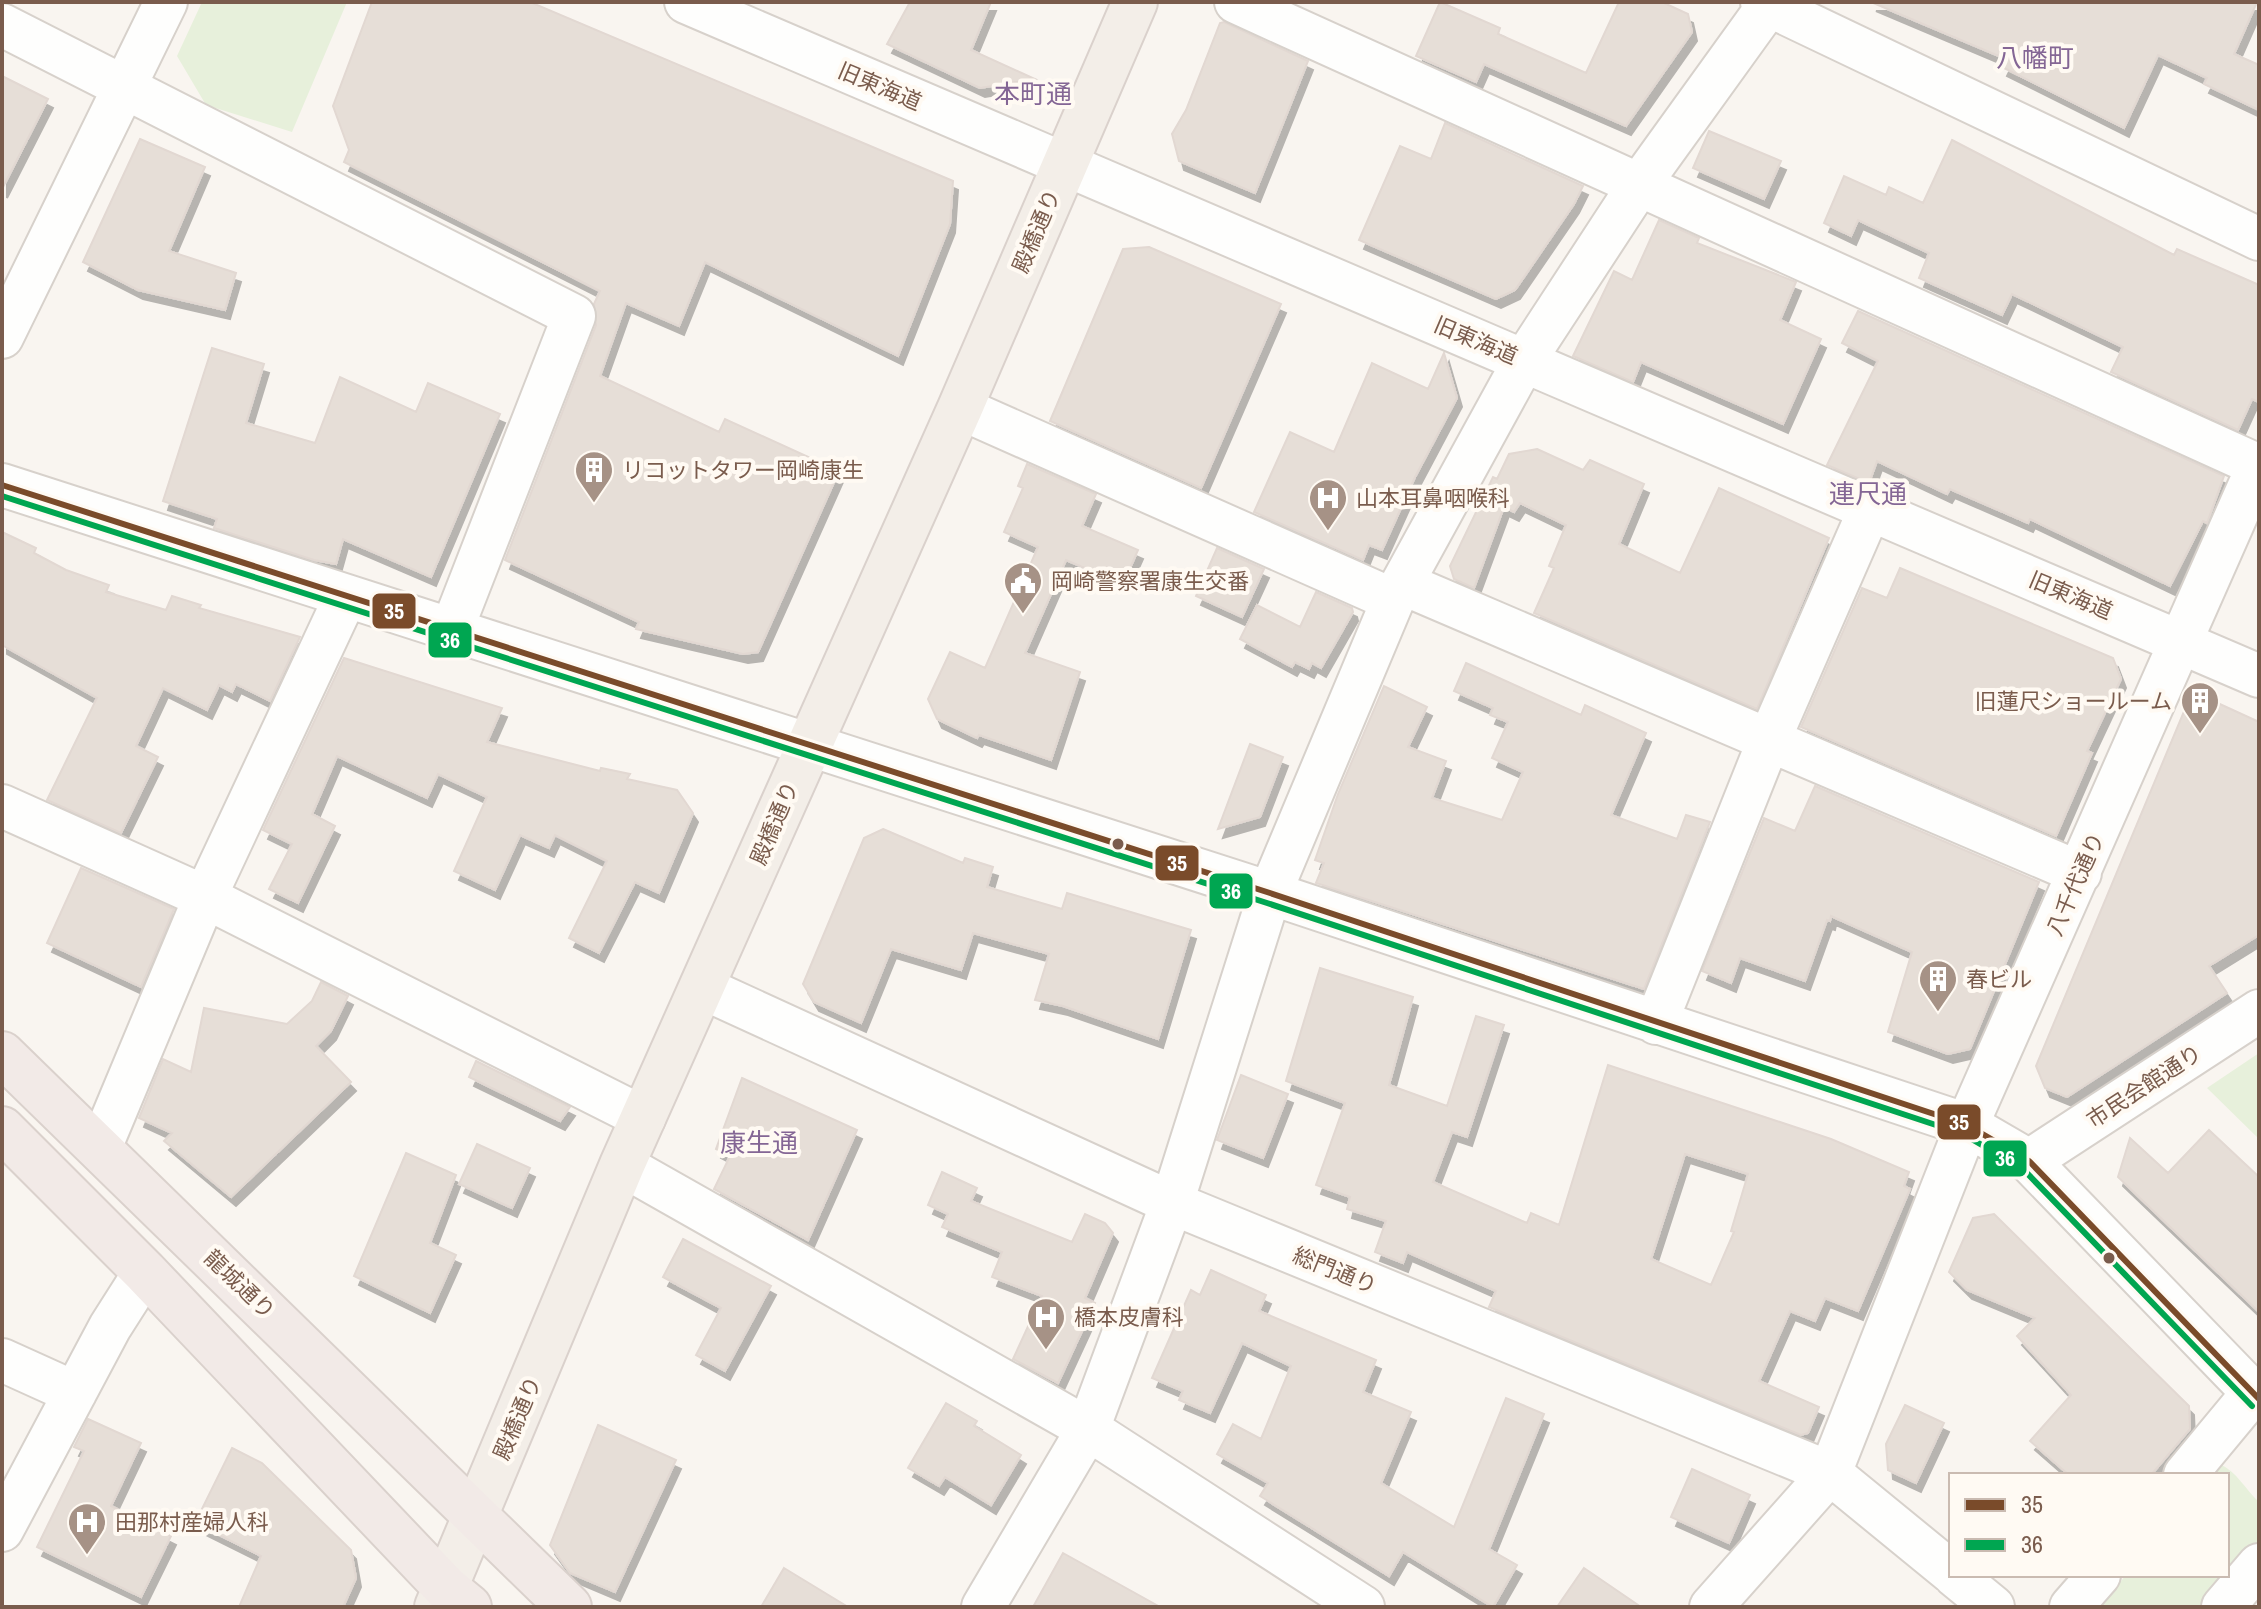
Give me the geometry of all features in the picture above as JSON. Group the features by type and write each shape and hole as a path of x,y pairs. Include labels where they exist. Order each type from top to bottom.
{"highway":[{"name":"龍城通り","path":"2,1054 569,1607"},
{"path":"2,1129 145,1272 451,1601"}],"main road":[{"name":"殿橋通り","path":"451,1601 476,1515 622,1165 960,408 1135,2"}],"street":[{"path":"2,337 166,2"},
{"path":"1236,2 2259,465"},
{"path":"983,1607 1088,1429 1172,1203 1270,893 1398,592 1524,361 1639,185 1767,3 2259,239"},
{"name":"旧東海道","path":"694,4 1064,166 2259,676"},
{"path":"2,25 574,316 452,629"},
{"path":"960,408 1398,592 1769,740 2080,873"},
{"name":"八千代通り","path":"1830,1473 1967,1125 2259,465"},
{"path":"2,485 1270,893 1967,1125 2029,1161 2256,1396 2187,1473"},
{"path":"1656,1023 1769,740 1870,509"},
{"path":"100,1148 205,897 346,596"},
{"path":"2,806 205,897 644,1118"},
{"name":"総門通り","path":"703,988 1172,1203 1830,1473 1949,1571"},
{"name":"市民会館通り","path":"2029,1161 2259,1011"},
{"path":"622,1165 1088,1429 1363,1607"},
{"path":"2,1530 75,1393 145,1272"},
{"path":"2,1360 75,1393"},
{"path":"1711,1607 1830,1473"},
{"path":"2223,1607 2259,1565"},
{"name":"総門通り","path":"1957,1577 1993,1607"},
{"path":"2071,1607 2097,1577"}],"green space":[{"path":"202,2 347,2 292,132 206,105 177,56"},
{"path":"2259,1053 2259,1139 2207,1088"},
{"path":"2220,1464 2226,1467 2259,1502 2259,1546 2229,1573 2229,1473 2212,1473"},
{"path":"2124,1577 2225,1577 2202,1607 2100,1607"}],"building":[{"path":"372,2 530,2 953,181 950,224 898,356 705,262 679,326 626,303 600,376 719,432 725,419 839,471 758,652 743,654 636,629 639,622 505,560 596,325 594,304 600,291 344,162 349,150 333,106"},
{"path":"910,2 991,2 971,50 1035,79 980,88 887,44"},
{"path":"1440,2 1500,28 1498,34 1586,73 1619,2 1662,2 1688,14 1692,32 1626,126 1484,64 1476,82 1416,56"},
{"path":"1871,2 2257,2 2234,54 2259,65 2259,110 2204,84 2207,78 2158,55 2124,128 2002,67 2006,59"},
{"path":"1224,22 1308,61 1255,193 1179,161 1172,134 1186,110 1220,23"},
{"path":"2,76 48,99 2,189"},
{"path":"1445,123 1583,186 1515,290 1496,299 1359,240 1400,146 1431,159"},
{"path":"1709,131 1781,161 1764,199 1693,168"},
{"path":"140,139 205,167 169,251 236,273 225,310 138,290 83,262"},
{"path":"1952,140 2174,255 2177,249 2259,285 2259,402 2252,399 2238,430 2111,372 2123,347 2012,294 2002,315 1919,278 1929,253 1858,220 1851,236 1824,223 1844,176 1886,195 1889,187 1923,203"},
{"path":"1659,220 1699,238 1697,243 1796,282 1780,320 1821,339 1783,424 1641,362 1633,382 1573,356 1614,271 1632,280"},
{"path":"1149,247 1281,304 1201,488 1050,421 1123,249"},
{"path":"1858,311 2224,476 2207,523 2203,521 2170,586 2030,519 2028,523 1950,489 1947,494 1877,461 1869,483 1827,465 1878,361 1842,343"},
{"path":"212,348 264,364 246,423 315,443 340,377 416,412 428,383 500,414 431,577 343,539 336,564 314,560 214,528 217,519 163,501"},
{"path":"1444,353 1457,398 1415,477 1382,550 1369,545 1363,560 1254,512 1290,432 1334,452 1372,363 1428,389"},
{"path":"1537,449 1583,470 1590,460 1644,484 1619,544 1680,573 1719,488 1829,538 1757,709 1534,613 1554,568 1549,566 1566,525 1520,503 1514,512 1504,507 1474,588 1454,579 1450,566 1493,477 1497,479 1509,454"},
{"path":"1027,464 1096,494 1082,526 1138,550 1123,584 1066,560 1025,653 1080,672 1051,760 979,735 977,738 937,719 928,699 950,652 985,668 1038,547 1004,532 1023,488 1018,486"},
{"path":"2,532 36,548 34,553 66,570 109,585 106,592 166,610 172,596 201,605 199,608 300,637 270,701 236,684 232,692 219,685 207,710 163,688 136,746 158,757 121,833 47,800 97,698 2,645"},
{"path":"1217,548 1264,569 1242,617 1196,596"},
{"path":"1900,568 2113,658 2121,679 2087,751 2092,753 2056,836 1801,727 1862,588 1887,598"},
{"path":"1316,592 1352,608 1353,612 1321,668 1312,663 1309,669 1295,662 1292,667 1240,639 1257,605 1300,627"},
{"path":"344,658 502,708 487,742 600,771 601,768 630,774 627,779 677,790 693,813 659,893 635,882 599,953 569,938 607,861 555,835 549,848 520,835 495,890 454,871 487,797 438,774 427,798 337,756 312,814 335,826 298,903 269,889 292,844 263,830"},
{"path":"1466,663 1581,715 1585,705 1646,733 1611,815 1677,839 1686,815 1710,822 1644,989 1316,883 1324,863 1315,860 1338,794 1384,686 1427,707 1408,747 1446,761 1432,798 1502,820 1523,772 1492,758 1508,722 1490,715 1493,708 1454,691"},
{"path":"2211,700 2259,722 2259,935 2209,966 2227,993 2067,1097 2045,1088 2036,1066 2185,709"},
{"path":"1250,744 1283,757 1260,817 1218,829"},
{"path":"1815,786 2039,882 1970,1049 1948,1054 1888,1032 1912,952 1831,916 1805,981 1740,958 1731,983 1702,971 1764,818 1795,831"},
{"path":"883,829 963,863 965,858 993,867 987,887 1062,909 1067,893 1191,930 1158,1039 1063,1006 1035,1000 1049,954 973,933 961,970 891,949 861,1023 814,1002 803,984 864,838"},
{"path":"81,868 174,909 141,987 47,943"},
{"path":"1320,968 1413,997 1389,1085 1447,1106 1476,1016 1504,1025 1467,1137 1452,1132 1433,1182 1527,1223 1531,1213 1559,1225 1608,1065 1831,1139 1909,1172 1904,1186 1910,1189 1858,1311 1825,1298 1815,1321 1790,1311 1759,1381 1819,1407 1808,1433 1801,1435 1489,1307 1496,1291 1407,1252 1403,1263 1375,1252 1386,1221 1347,1209 1350,1197 1316,1185 1345,1103 1286,1081","holes":["1685,1154 1748,1174 1731,1231 1734,1232 1711,1285 1651,1259"]},
{"path":"321,982 348,996 331,1031 316,1046 351,1082 231,1197 164,1141 172,1133 139,1118 163,1059 191,1072 204,1008 287,1024 312,1001"},
{"path":"476,1061 570,1107 560,1121 469,1077"},
{"path":"1241,1075 1288,1094 1263,1158 1217,1140"},
{"path":"742,1078 857,1130 808,1240 714,1189 730,1156 716,1149"},
{"path":"2209,1130 2259,1177 2259,1312 2118,1177 2130,1138 2168,1173"},
{"path":"477,1144 530,1168 512,1208 459,1184"},
{"path":"406,1153 456,1175 430,1243 456,1255 430,1313 354,1276"},
{"path":"942,1172 977,1188 971,1201 1072,1242 1085,1214 1105,1223 1113,1233 1085,1298 1095,1303 1058,1383 1013,1359 1042,1296 992,1277 1002,1252 942,1227 948,1214 928,1205"},
{"path":"1994,1214 2189,1406 2190,1429 2153,1473 2067,1473 2030,1441 2071,1395 2017,1336 2035,1318 1967,1290 1949,1272 1973,1218"},
{"path":"683,1239 771,1286 725,1371 696,1355 721,1308 663,1277"},
{"path":"1211,1270 1266,1295 1259,1311 1376,1360 1363,1392 1411,1412 1381,1483 1454,1527 1506,1398 1544,1414 1489,1549 1517,1565 1493,1607 1403,1552 1389,1576 1260,1496 1268,1483 1217,1454 1233,1424 1261,1439 1291,1366 1242,1343 1210,1413 1179,1400 1183,1391 1152,1378 1191,1290 1200,1295"},
{"path":"946,1403 977,1421 974,1426 1021,1455 991,1505 945,1477 939,1486 908,1468"},
{"path":"1905,1405 1944,1423 1916,1483 1888,1470 1886,1444"},
{"path":"88,1419 141,1443 111,1506 171,1536 141,1597 37,1547 84,1451 74,1447"},
{"path":"598,1425 676,1460 615,1592 570,1573 550,1545"},
{"path":"232,1448 262,1463 351,1550 356,1578 343,1607 239,1607 261,1556 195,1523"},
{"path":"1692,1469 1750,1495 1729,1543 1671,1517"},
{"path":"1063,1553 1160,1607 1033,1607"},
{"path":"784,1568 848,1607 761,1607"},
{"path":"1584,1568 1641,1607 1557,1607"}],"transit line":[{"name":"35","path":"2,485 1270,893 1967,1125 2029,1161 2259,1399"},
{"name":"36","path":"2,496 1267,903 1963,1134 2023,1169 2252,1406"}],"place":[{"name":"リコットタワー岡崎康生","path":"594,504"},
{"name":"山本耳鼻咽喉科","path":"1328,532"},
{"name":"岡崎警察署康生交番","path":"1023,615"},
{"name":"旧蓮尺ショールーム","path":"2200,735"},
{"name":"春ビル","path":"1938,1013"},
{"name":"橋本皮膚科","path":"1046,1351"},
{"name":"田那村産婦人科","path":"87,1556"}],"district":[{"name":"八幡町","path":"2035,57"},
{"name":"本町通","path":"1033,93"},
{"name":"連尺通","path":"1868,493"},
{"name":"康生通","path":"759,1142"}]}
